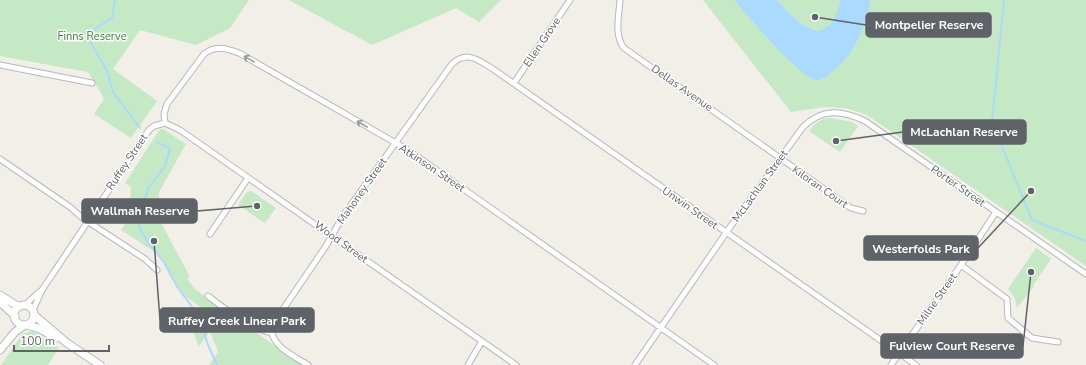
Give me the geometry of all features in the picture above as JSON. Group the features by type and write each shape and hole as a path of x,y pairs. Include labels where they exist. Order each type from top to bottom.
{"main road":[{"path":"0,295 22,306 31,308 67,343"},
{"path":"0,302 20,324 38,328 67,343 100,365"},
{"path":"2,347 15,317 16,311 22,306"},
{"path":"2,347 15,332 33,321 34,312"}],"street":[{"name":"Ellen Grove","path":"514,84 570,0"},
{"name":"Dellas Avenue","path":"620,0 618,36 620,43 624,48 780,158"},
{"name":"Atkinson Street","path":"165,123 164,114 167,104 198,60 210,50 216,48 223,48 239,53 414,154 714,365"},
{"name":"Unwin Street","path":"462,57 468,56 478,60 514,84 916,365"},
{"name":"Mahoney Street","path":"272,333 277,318 326,246 343,216 452,64 462,57"},
{"path":"0,65 92,82"},
{"name":"McLachlan Street","path":"635,365 780,158 810,120 824,114"},
{"name":"Porter Street","path":"824,114 845,114 865,121 1086,274"},
{"name":"Wood Street","path":"165,123 190,136 516,365"},
{"name":"Ruffey Street","path":"34,312 42,290 149,130 154,126 165,123"},
{"name":"Kiloran Court","path":"780,158 851,208 863,211"},
{"path":"0,159 145,260 157,270"},
{"path":"210,234 248,178"},
{"name":"Milne Street","path":"890,365 961,265 996,212"},
{"path":"961,265 1007,299 1008,318 1032,338 1058,342"},
{"name":"Ruffey Street","path":"22,306 42,290"},
{"path":"208,296 245,323 272,333 273,337 280,346 308,365"},
{"path":"468,365 482,341"}],"green space":[{"name":"Finns Reserve","path":"0,0 249,0 230,28 196,45 140,30 113,69 157,101 131,138 94,114 104,99 88,72 0,56"},
{"path":"289,0 501,0 479,22 456,8 372,45"},
{"path":"703,0 734,0 787,58 823,79 863,27 871,0 1086,0 1086,266 867,115 846,108 825,107 791,112"},
{"path":"777,0 840,0 834,19 828,26 819,31 807,27 801,23"},
{"path":"830,118 852,122 858,126 840,152 809,131 818,122 823,119"},
{"path":"160,129 163,129 186,144 159,192 159,219 189,275 188,280 196,290 302,365 209,365 218,352 210,331 199,346 190,325 202,308 182,294 163,261 155,252 121,230 129,218 131,187 125,183"},
{"path":"251,191 276,208 265,223 238,205 247,192"},
{"path":"1036,248 1051,259 1033,285 1034,286 1017,308 1014,296 1008,289"},
{"path":"33,331 59,348 48,365 1,365 22,334"}],"water":[{"path":"734,0 777,0 801,23 807,27 819,31 828,26 834,19 840,0 871,0 862,30 848,56 824,78 817,80 809,77 787,58"}],"waterway":[{"path":"115,0 112,18 95,29 89,39 107,71 113,92 140,128"},
{"path":"1004,0 992,122 1032,220 1086,241"},
{"path":"157,142 170,149 165,166 149,187 145,198 135,209 141,231 163,261 178,288 199,316 208,345 217,365"}],"place":[{"name":"Montpelier Reserve","path":"815,17"},
{"name":"McLachlan Reserve","path":"836,141"},
{"name":"Westerfolds Park","path":"1031,191"},
{"name":"Wallmah Reserve","path":"257,206"},
{"name":"Ruffey Creek Linear Park","path":"154,241"},
{"name":"Fulview Court Reserve","path":"1031,272"}]}
